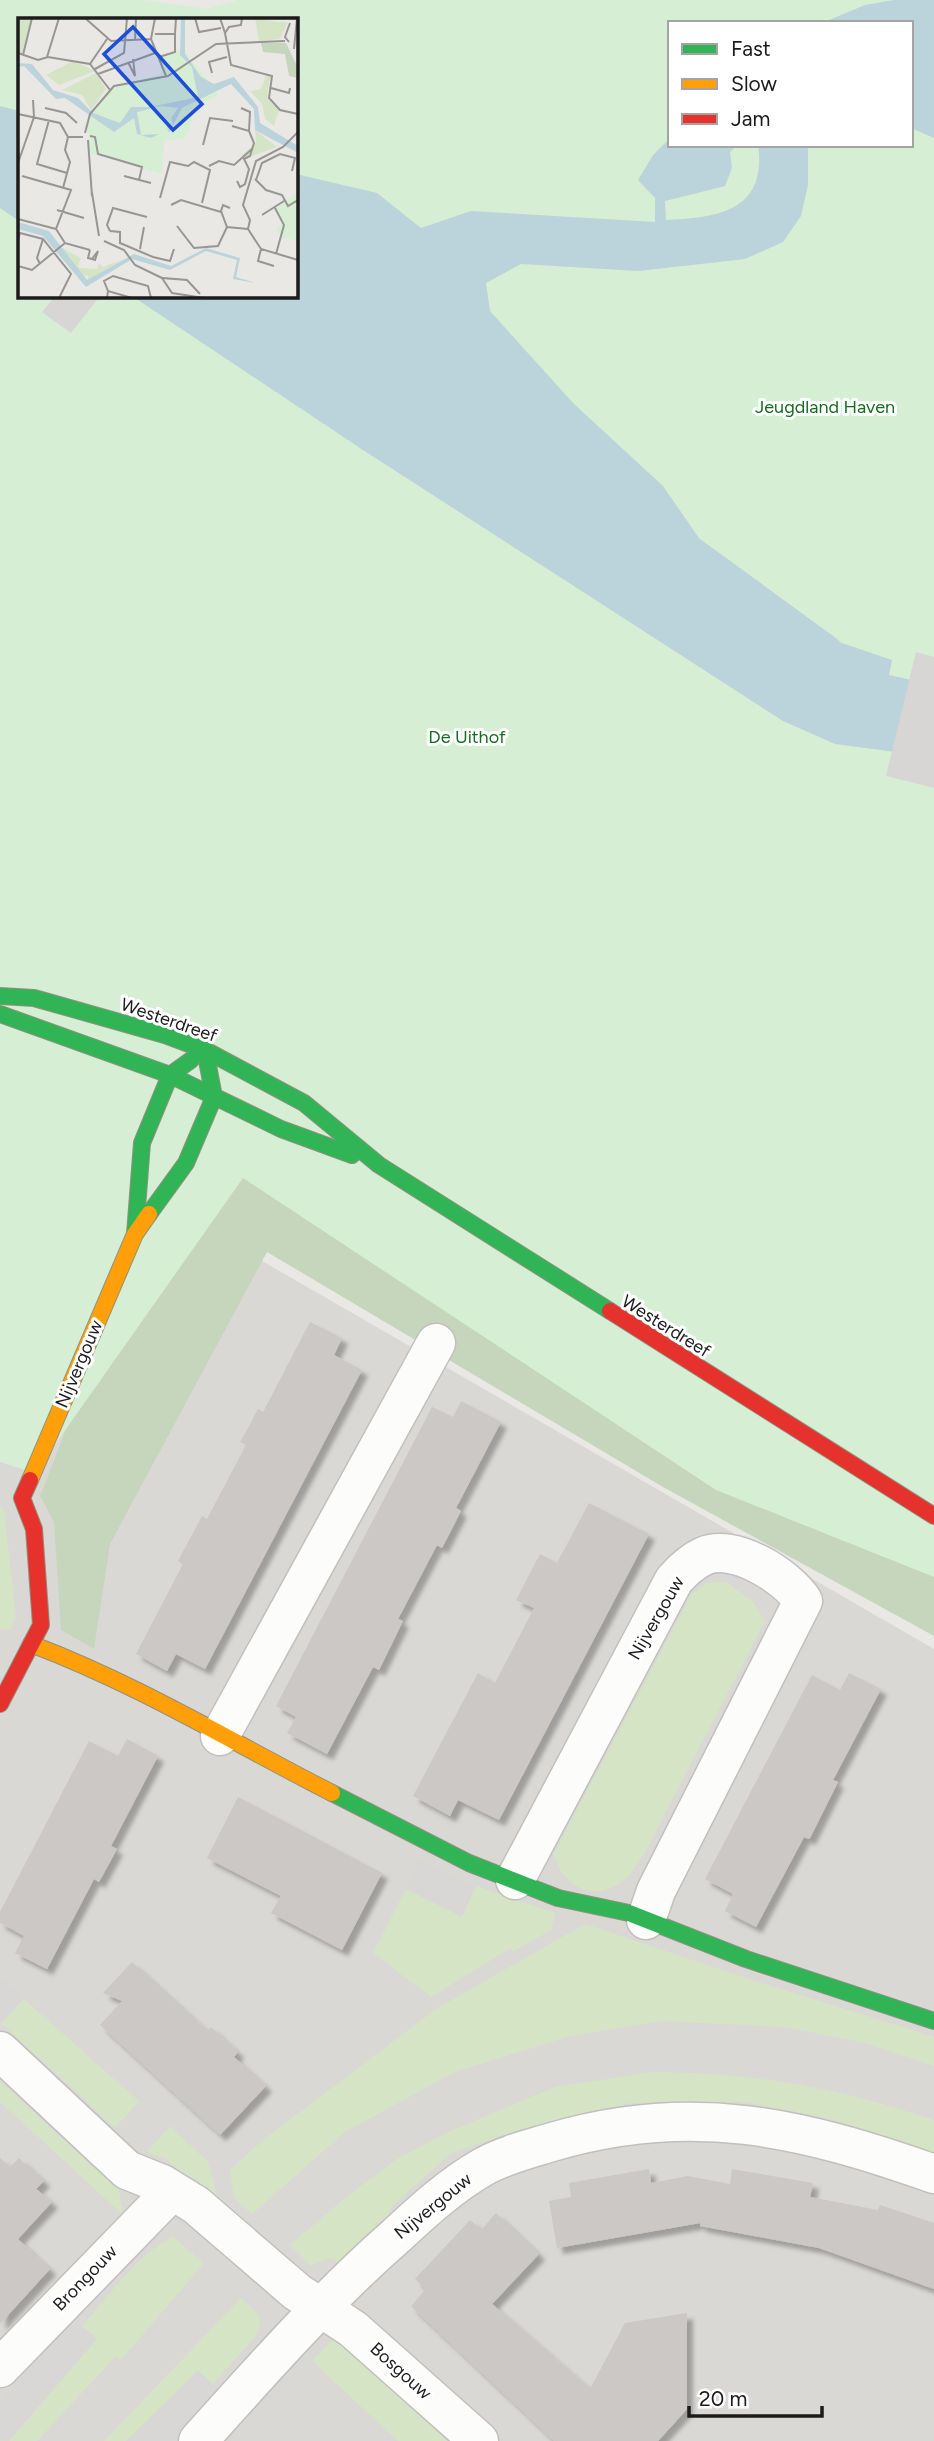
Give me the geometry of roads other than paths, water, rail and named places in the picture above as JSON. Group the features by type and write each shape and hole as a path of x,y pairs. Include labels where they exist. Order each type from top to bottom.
{"street":[{"name":"Westerdreef","path":"0,996 34,998 165,1035 205,1050 304,1103 379,1165 934,1516"},
{"name":"Westerdreef","path":"0,1014 24,1025 170,1075 281,1129 379,1165"},
{"path":"170,1075 205,1050 214,1097"},
{"name":"Nijvergouw","path":"135,1234 142,1143 170,1075"},
{"name":"Nijvergouw","path":"0,1704 41,1625 34,1529 12,1490 135,1234 186,1163 214,1097"},
{"path":"220,1736 436,1343"},
{"name":"Nijvergouw","path":"515,1880 674,1580 705,1555 727,1554 750,1560 778,1575 796,1590 803,1601 656,1891 646,1920"},
{"path":"31,1643 94,1667 200,1722 220,1736 469,1863 558,1898 646,1920 746,1959 934,2021"},
{"path":"0,2051 127,2170 172,2190"},
{"name":"Nijvergouw","path":"319,2306 444,2193 484,2166 546,2144 620,2126 682,2121 744,2123 860,2148 934,2174"},
{"name":"Bosgouw","path":"172,2190 196,2205 298,2292 353,2329 479,2441"},
{"name":"Brongouw","path":"0,2368 172,2190"},
{"path":"198,2441 319,2306"}],"water":[{"path":"894,0 934,0 934,138 913,129 913,21 827,21 865,5"},
{"path":"0,106 18,111 18,220 0,208"},
{"path":"668,140 668,147 736,147 730,152 732,168 725,186 665,201 666,220 686,219 721,213 747,197 755,184 759,167 758,147 808,147 808,185 801,216 783,242 745,259 638,271 521,264 486,283 490,311 574,404 663,486 750,612 892,660 889,675 934,685 934,757 835,744 783,721 360,448 135,298 298,298 298,174 377,193 421,228 471,211 655,222 655,198 638,180 653,155"}],"waterway":[{"path":"689,560 822,657"}],"park label":[{"name":"Jeugdland Haven","path":"825,407"},
{"name":"De Uithof","path":"467,737"}]}
